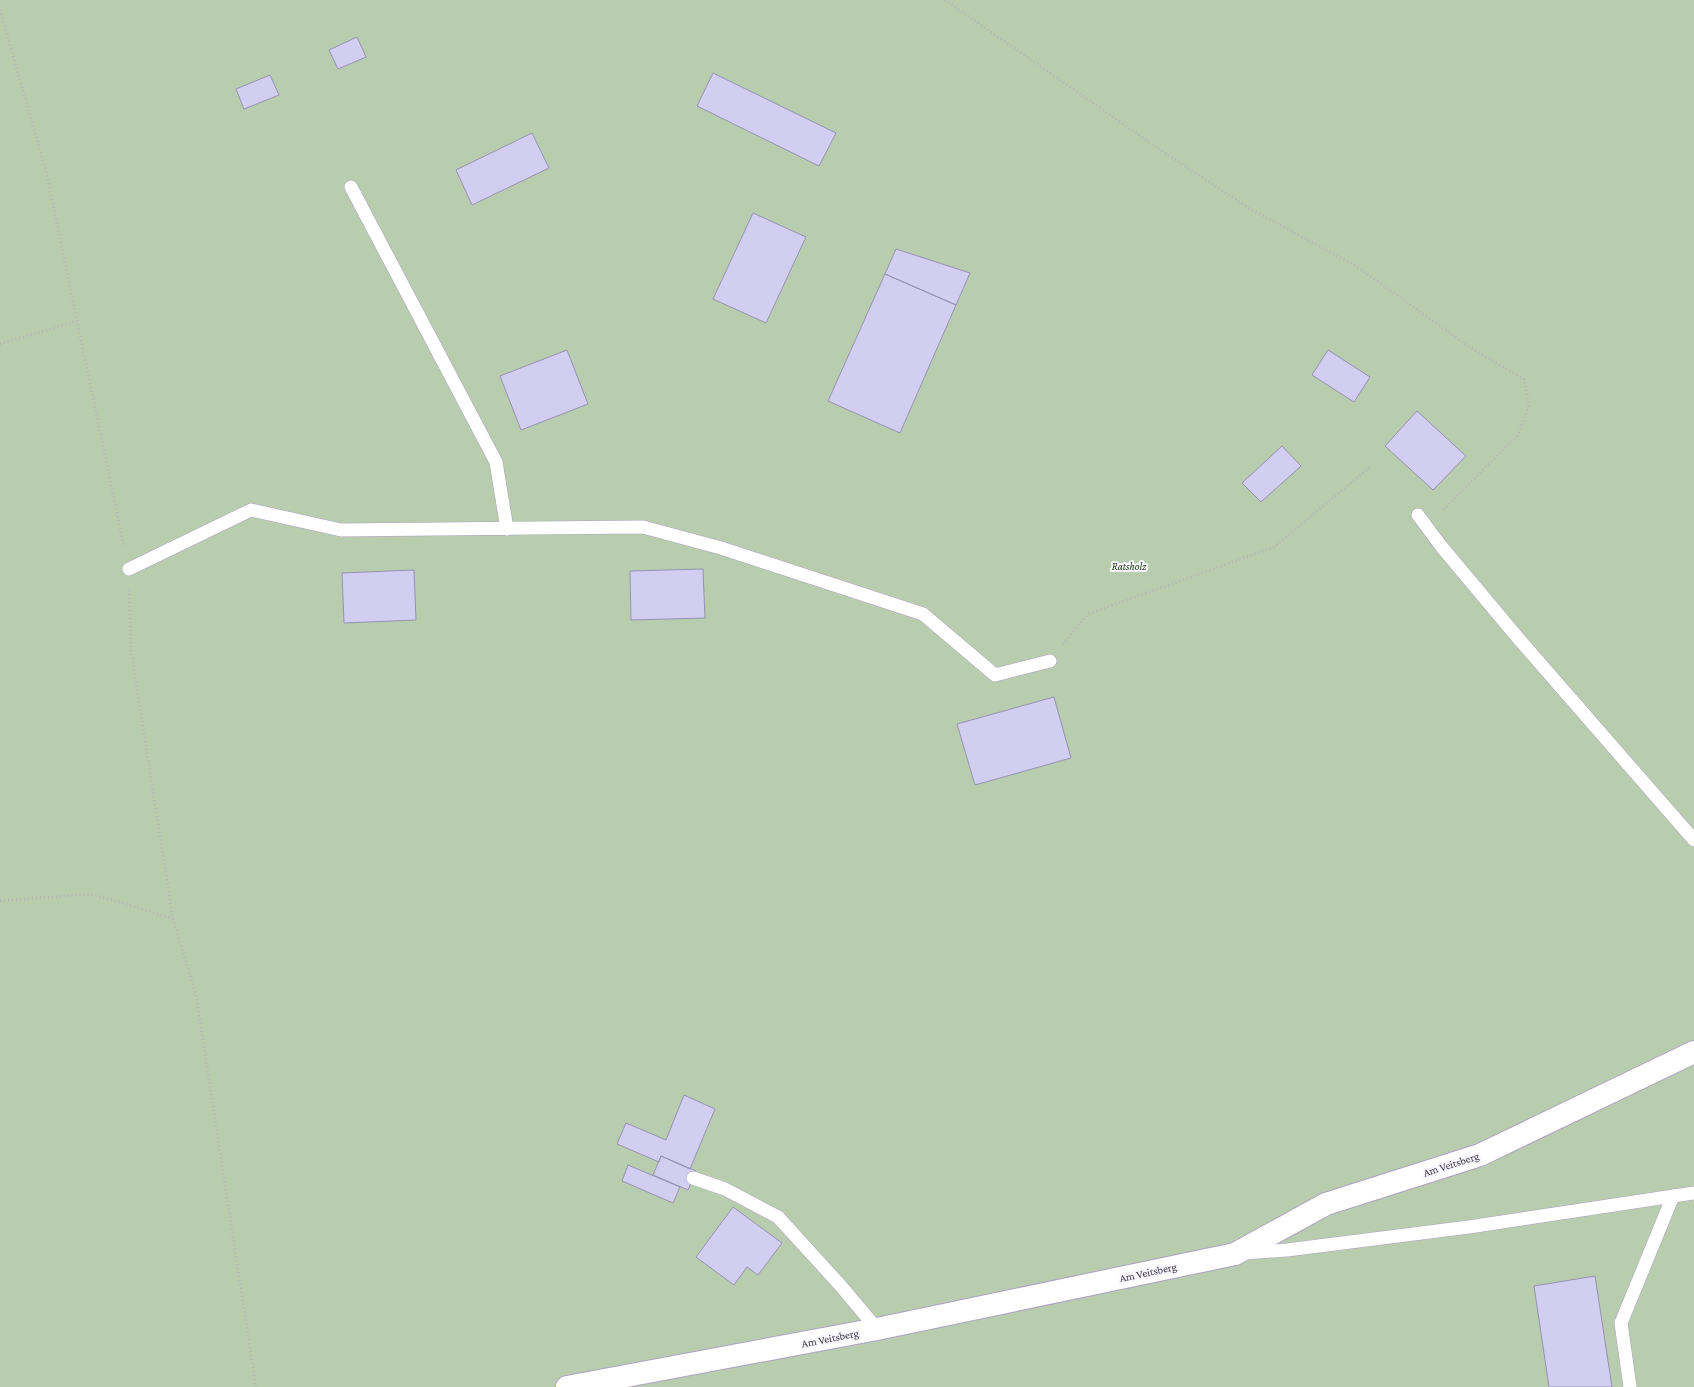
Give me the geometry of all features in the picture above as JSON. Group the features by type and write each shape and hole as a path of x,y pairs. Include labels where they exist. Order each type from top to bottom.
{"street":[{"name":"Am Veitsberg","path":"567,1387 877,1329 1235,1254 1326,1204 1480,1155 1694,1052"}],"lane":[{"path":"351,187 496,462 506,529"},
{"path":"129,570 252,510 341,530 643,527 721,548 923,614 994,675 1050,661"},
{"path":"1418,515 1441,546 1518,638 1694,840"},
{"path":"692,1178 726,1189 778,1217 840,1285 877,1329"},
{"path":"1235,1254 1287,1250 1469,1227 1694,1193"},
{"path":"1630,1387 1621,1323 1672,1196"}],"path":[{"path":"946,0 1156,146 1252,210 1356,266 1468,346 1524,379 1528,406 1517,436 1427,527"},
{"path":"0,10 46,171 129,570 131,650 173,919 196,994 256,1387"},
{"path":"0,344 77,321"},
{"path":"1050,661 1088,614 1274,547 1372,466"},
{"path":"0,901 89,894 173,919"}],"green space":[{"name":"Ratsholz","path":"0,0 1694,0 1694,1387 0,1387"}],"building":[{"path":"357,37 366,57 338,69 329,50"},
{"path":"713,73 836,133 819,166 697,106"},
{"path":"270,75 279,95 244,109 236,89"},
{"path":"532,133 549,168 472,205 456,170"},
{"path":"753,213 806,237 766,323 713,299"},
{"path":"896,249 970,273 956,305 885,274"},
{"path":"885,274 956,305 900,433 828,401"},
{"path":"567,350 588,404 521,430 500,376"},
{"path":"1328,350 1370,377 1354,402 1312,375"},
{"path":"1417,411 1466,456 1433,490 1385,446"},
{"path":"1282,446 1301,466 1261,502 1242,483"},
{"path":"703,569 705,618 631,620 630,571"},
{"path":"414,570 416,620 344,623 342,573"},
{"path":"1054,697 1071,758 975,785 957,724"},
{"path":"684,1095 715,1109 690,1169 661,1156 659,1162 617,1144 626,1123 666,1140"},
{"path":"661,1156 696,1171 688,1190 653,1175"},
{"path":"628,1165 680,1187 673,1203 622,1181"},
{"path":"733,1207 782,1243 758,1275 747,1267 734,1285 696,1257"},
{"path":"1595,1276 1612,1387 1549,1387 1534,1286"}]}
